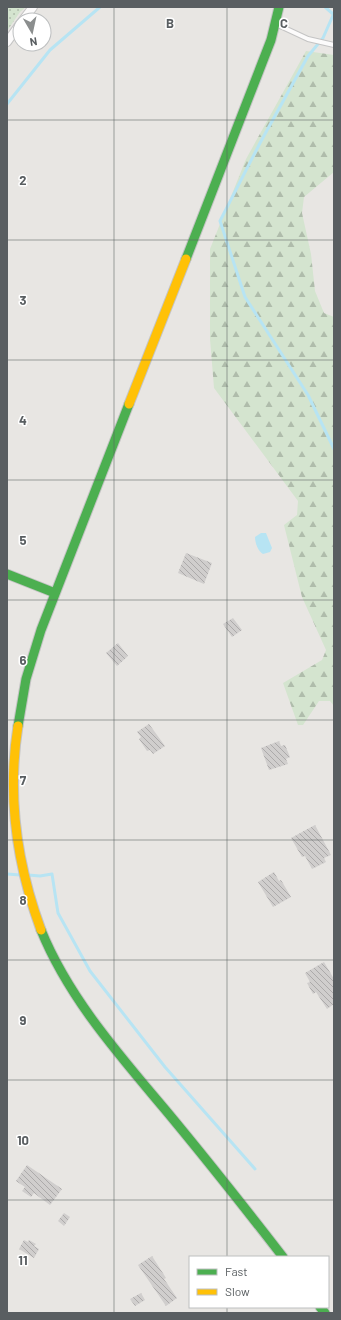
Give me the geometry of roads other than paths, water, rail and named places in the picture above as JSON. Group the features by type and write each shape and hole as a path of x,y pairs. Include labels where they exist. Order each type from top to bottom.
{"main road":[{"path":"279,7 261,67 238,130 39,637 25,683 19,710 14,752 14,803 19,846 28,889 38,922 49,947 63,972 96,1023 115,1048 214,1169 281,1256"},
{"path":"7,574 55,593"}],"lane":[{"path":"275,24 308,39 334,45"}],"water":[{"path":"261,533 266,533 272,548 270,552 263,554 258,549 255,539 255,537"}],"waterway":[{"path":"7,104 50,50 100,7"},
{"path":"325,7 333,14"},
{"path":"334,13 323,38 308,56 260,143 220,221 245,297 308,395 334,449"},
{"path":"7,874 20,875"},
{"path":"28,875 40,876 52,874 58,913 90,971 165,1067 255,1169"}]}
